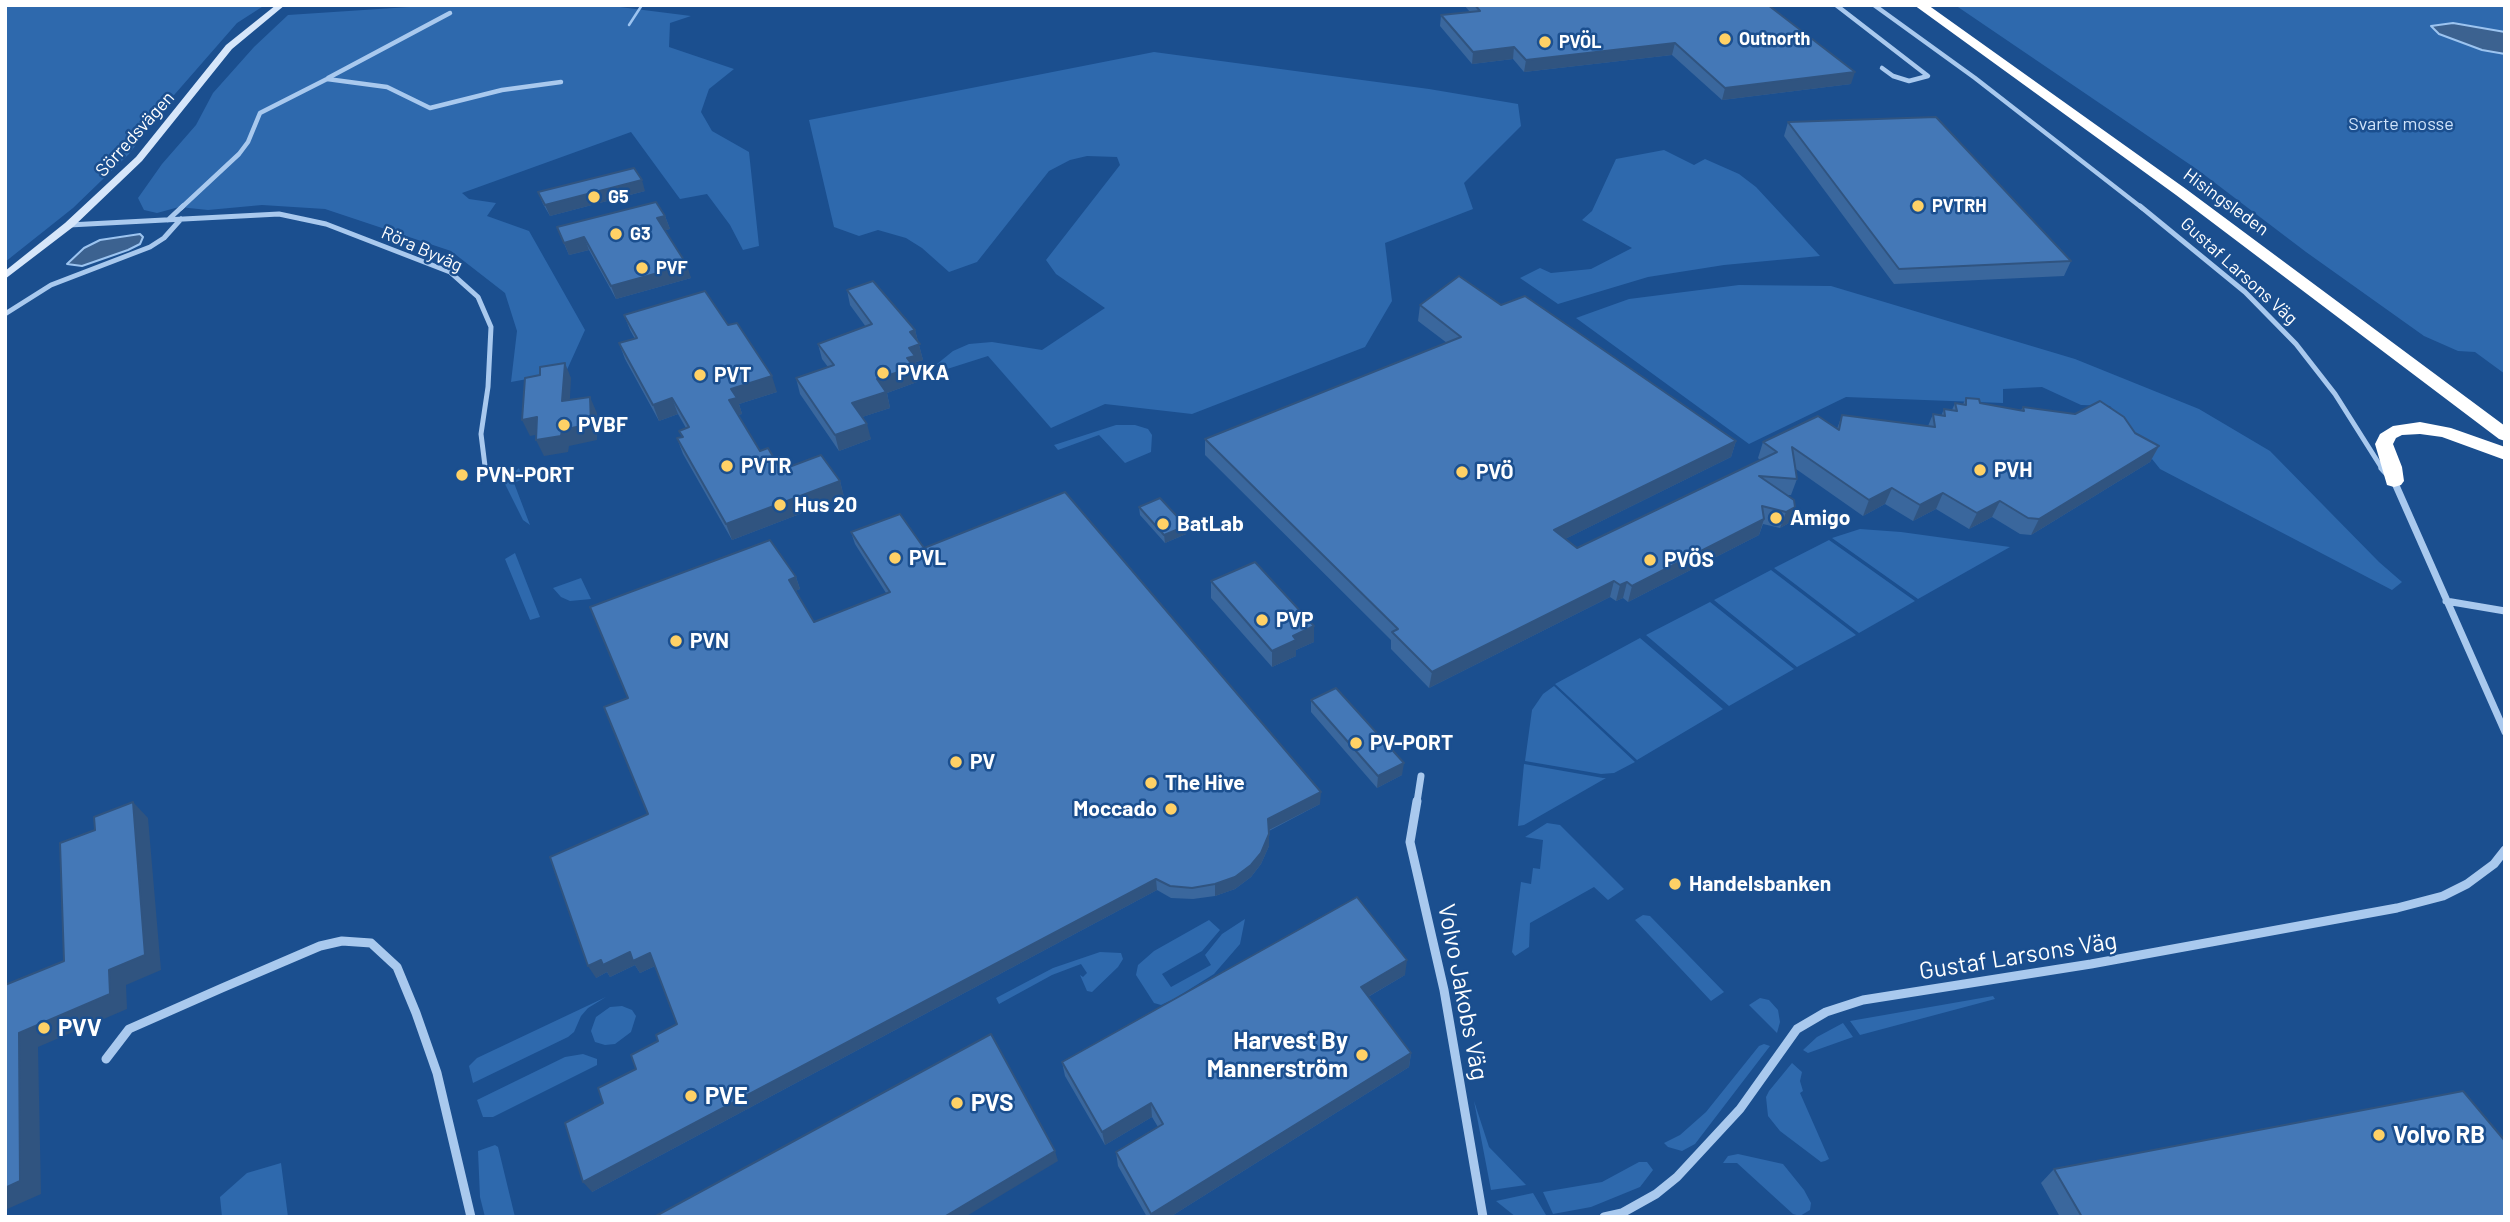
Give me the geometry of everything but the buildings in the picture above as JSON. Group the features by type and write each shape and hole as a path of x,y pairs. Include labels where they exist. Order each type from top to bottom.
{"highway":[{"name":"Hisingsleden","path":"1920,5 2180,192 2505,435"},
{"name":"Hisingsleden","path":"1931,5 2129,145 2505,422"},
{"path":"2394,481 2393,467 2384,444 2389,434 2399,430 2420,428 2445,432 2473,440 2505,454"}],"street":[{"name":"Sörredsvägen","path":"5,276 69,225 139,159 229,47 281,5"},
{"path":"1836,5 1928,76 1921,80 1903,80 1882,68"},
{"name":"Gustaf Larsons Väg","path":"1874,5 2186,242 2245,292 2316,369 2394,481 2505,732"},
{"path":"168,220 239,154 248,142 260,113 450,13"},
{"path":"327,79 387,87 430,108 502,90 561,82"},
{"name":"Röra Byväg","path":"69,225 262,214 304,218 427,262 461,279 482,304 491,327 488,387 481,434 485,466"},
{"path":"5,314 51,285 107,266 150,247 164,238 181,219"},
{"path":"2446,601 2505,611"},
{"name":"Volvo Jakobs Väg","path":"1422,776 1410,842 1444,990 1483,1217"},
{"name":"Gustaf Larsons Väg","path":"1604,1217 1622,1213 1656,1195 1677,1177 1740,1110 1797,1029 1826,1012 1863,1000 2091,964 2397,908 2443,896 2467,884 2494,864 2505,850"},
{"path":"106,1059 129,1029 222,988 320,946 342,941 371,943 397,967 416,1013 437,1073 471,1217"}],"green space":[{"path":"5,5 265,5 237,23 168,102 129,154 73,208 5,262"},
{"path":"439,5 604,5 691,16 670,23 669,47 734,69 709,89 701,112 712,131 749,152 759,246 743,250 730,225 707,194 680,199 631,132 462,193 469,199 496,203 487,216 529,231 585,330 566,372 511,382 517,331 505,293 451,251 325,209 262,205 208,210 179,207 157,213 144,210 138,198 162,164 196,125 213,93 254,47 288,15"},
{"name":"Svarte mosse","path":"1955,5 2505,5 2505,32 2453,23 2432,26 2439,34 2482,50 2505,54 2505,374 2475,352 2458,351 2424,336 2306,252 2198,170"},
{"path":"1154,52 1429,89 1518,104 1521,126 1464,183 1473,209 1385,243 1392,301 1365,347 1192,414 1105,404 1051,428 988,356 944,370 937,364 953,351 969,344 992,342 1042,350 1105,308 1056,274 1046,260 1120,165 1117,157 1087,156 1070,160 1049,171 977,262 949,272 906,238 878,230 859,236 834,227 809,120"},
{"path":"1664,150 1694,165 1705,159 1739,174 1756,187 1820,256 1724,265 1648,277 1558,304 1520,278 1540,268 1551,273 1591,269 1632,248 1582,220 1592,211 1616,159"},
{"path":"1739,285 1831,286 2075,359 2199,409 2270,451 2402,582 2392,590 2160,469 2110,406 2081,405 2042,387 2003,389 2003,403 1846,397 1749,444 1576,318 1629,299"},
{"path":"1116,425 1135,425 1148,429 1152,435 1151,452 1125,463 1099,435 1058,450 1054,445"},
{"path":"519,468 523,479 514,483 530,525 523,520 499,472 512,474"},
{"path":"1860,529 2010,547 1918,599 1832,538"},
{"path":"1829,540 1915,601 1859,633 1774,568"},
{"path":"515,553 540,617 530,620 505,559"},
{"path":"1771,570 1856,635 1797,667 1714,600"},
{"path":"581,578 591,599 570,601 561,597 553,588"},
{"path":"1710,602 1794,669 1729,706 1646,635"},
{"path":"1640,638 1723,709 1637,760 1555,684"},
{"path":"1554,686 1635,762 1614,773 1601,774 1525,761 1532,710 1543,694"},
{"path":"1524,764 1606,778 1518,826"},
{"path":"1547,823 1560,825 1624,889 1608,900 1594,887 1530,923 1529,947 1515,956 1512,952 1521,882 1531,884 1533,868 1540,869 1543,840 1525,837"},
{"path":"1643,915 1650,916 1724,992 1711,1001 1635,920"},
{"path":"1245,919 1240,944 1214,974 1174,999 1161,1005 1154,1003 1136,975 1138,965 1154,951 1209,920 1220,930 1202,951 1162,974 1171,987 1211,965 1205,955 1222,934"},
{"path":"1100,952 1121,953 1123,959 1092,992 1087,991 1080,975 1083,977 1087,973 1081,964 1052,975 999,1004 996,998 1053,968"},
{"path":"1993,996 1995,999 1860,1035 1850,1021"},
{"path":"606,997 588,1008 574,1032 568,1037 473,1083 469,1066 477,1058"},
{"path":"1760,998 1769,1000 1778,1010 1780,1022 1777,1033 1749,1005"},
{"path":"622,1006 632,1010 636,1016 631,1032 615,1044 595,1042 591,1031 596,1017 610,1007"},
{"path":"1843,1023 1853,1037 1808,1053 1803,1050 1817,1037"},
{"path":"1759,1046 1770,1046 1695,1144 1682,1151 1668,1147 1664,1143 1680,1135 1706,1112"},
{"path":"583,1054 597,1059 597,1065 493,1117 483,1117 477,1100 565,1057"},
{"path":"1792,1063 1802,1072 1800,1081 1803,1091 1800,1093 1829,1159 1825,1161 1821,1162 1780,1131 1768,1116 1766,1097"},
{"path":"1474,1101 1489,1147 1526,1185 1491,1190"},
{"path":"495,1145 498,1147 515,1217 485,1217 480,1197 478,1151"},
{"path":"1738,1154 1783,1164 1804,1190 1811,1203 1810,1210 1800,1216 1793,1214 1737,1163 1723,1163 1728,1156"},
{"path":"1639,1162 1647,1162 1653,1170 1640,1187 1591,1207 1553,1214 1543,1192 1602,1182"},
{"path":"281,1163 288,1217 222,1217 220,1197 247,1173"},
{"path":"1533,1193 1546,1215 1516,1217 1496,1201"}],"shaded area":[{"path":"2453,23 2505,32 2505,54 2482,50 2439,34 2431,26"},
{"path":"140,234 143,237 140,244 128,250 82,266 67,264 84,248 100,240"}],"waterway":[{"path":"629,25 642,5"}],"place":[{"name":"Outnorth","path":"1725,39"},
{"name":"PVÖL","path":"1545,42"},
{"name":"G5","path":"594,197"},
{"name":"PVTRH","path":"1918,206"},
{"name":"G3","path":"616,234"},
{"name":"PVF","path":"642,268"},
{"name":"PVKA","path":"883,373"},
{"name":"PVT","path":"700,375"},
{"name":"PVBF","path":"564,425"},
{"name":"PVTR","path":"727,466"},
{"name":"PVH","path":"1980,470"},
{"name":"PVÖ","path":"1462,472"},
{"name":"PVN-PORT","path":"462,475"},
{"name":"Hus 20","path":"780,505"},
{"name":"Amigo","path":"1776,518"},
{"name":"BatLab","path":"1163,524"},
{"name":"PVL","path":"895,558"},
{"name":"PVÖS","path":"1650,560"},
{"name":"PVP","path":"1262,620"},
{"name":"PVN","path":"676,641"},
{"name":"PV-PORT","path":"1356,743"},
{"name":"PV","path":"956,762"},
{"name":"The Hive","path":"1151,783"},
{"name":"Moccado","path":"1171,809"},
{"name":"Handelsbanken","path":"1675,884"},
{"name":"PVV","path":"44,1028"},
{"name":"Harvest By Mannerström","path":"1362,1055"},
{"name":"PVE","path":"691,1096"},
{"name":"PVS","path":"957,1103"},
{"name":"Volvo RB","path":"2379,1135"}]}
